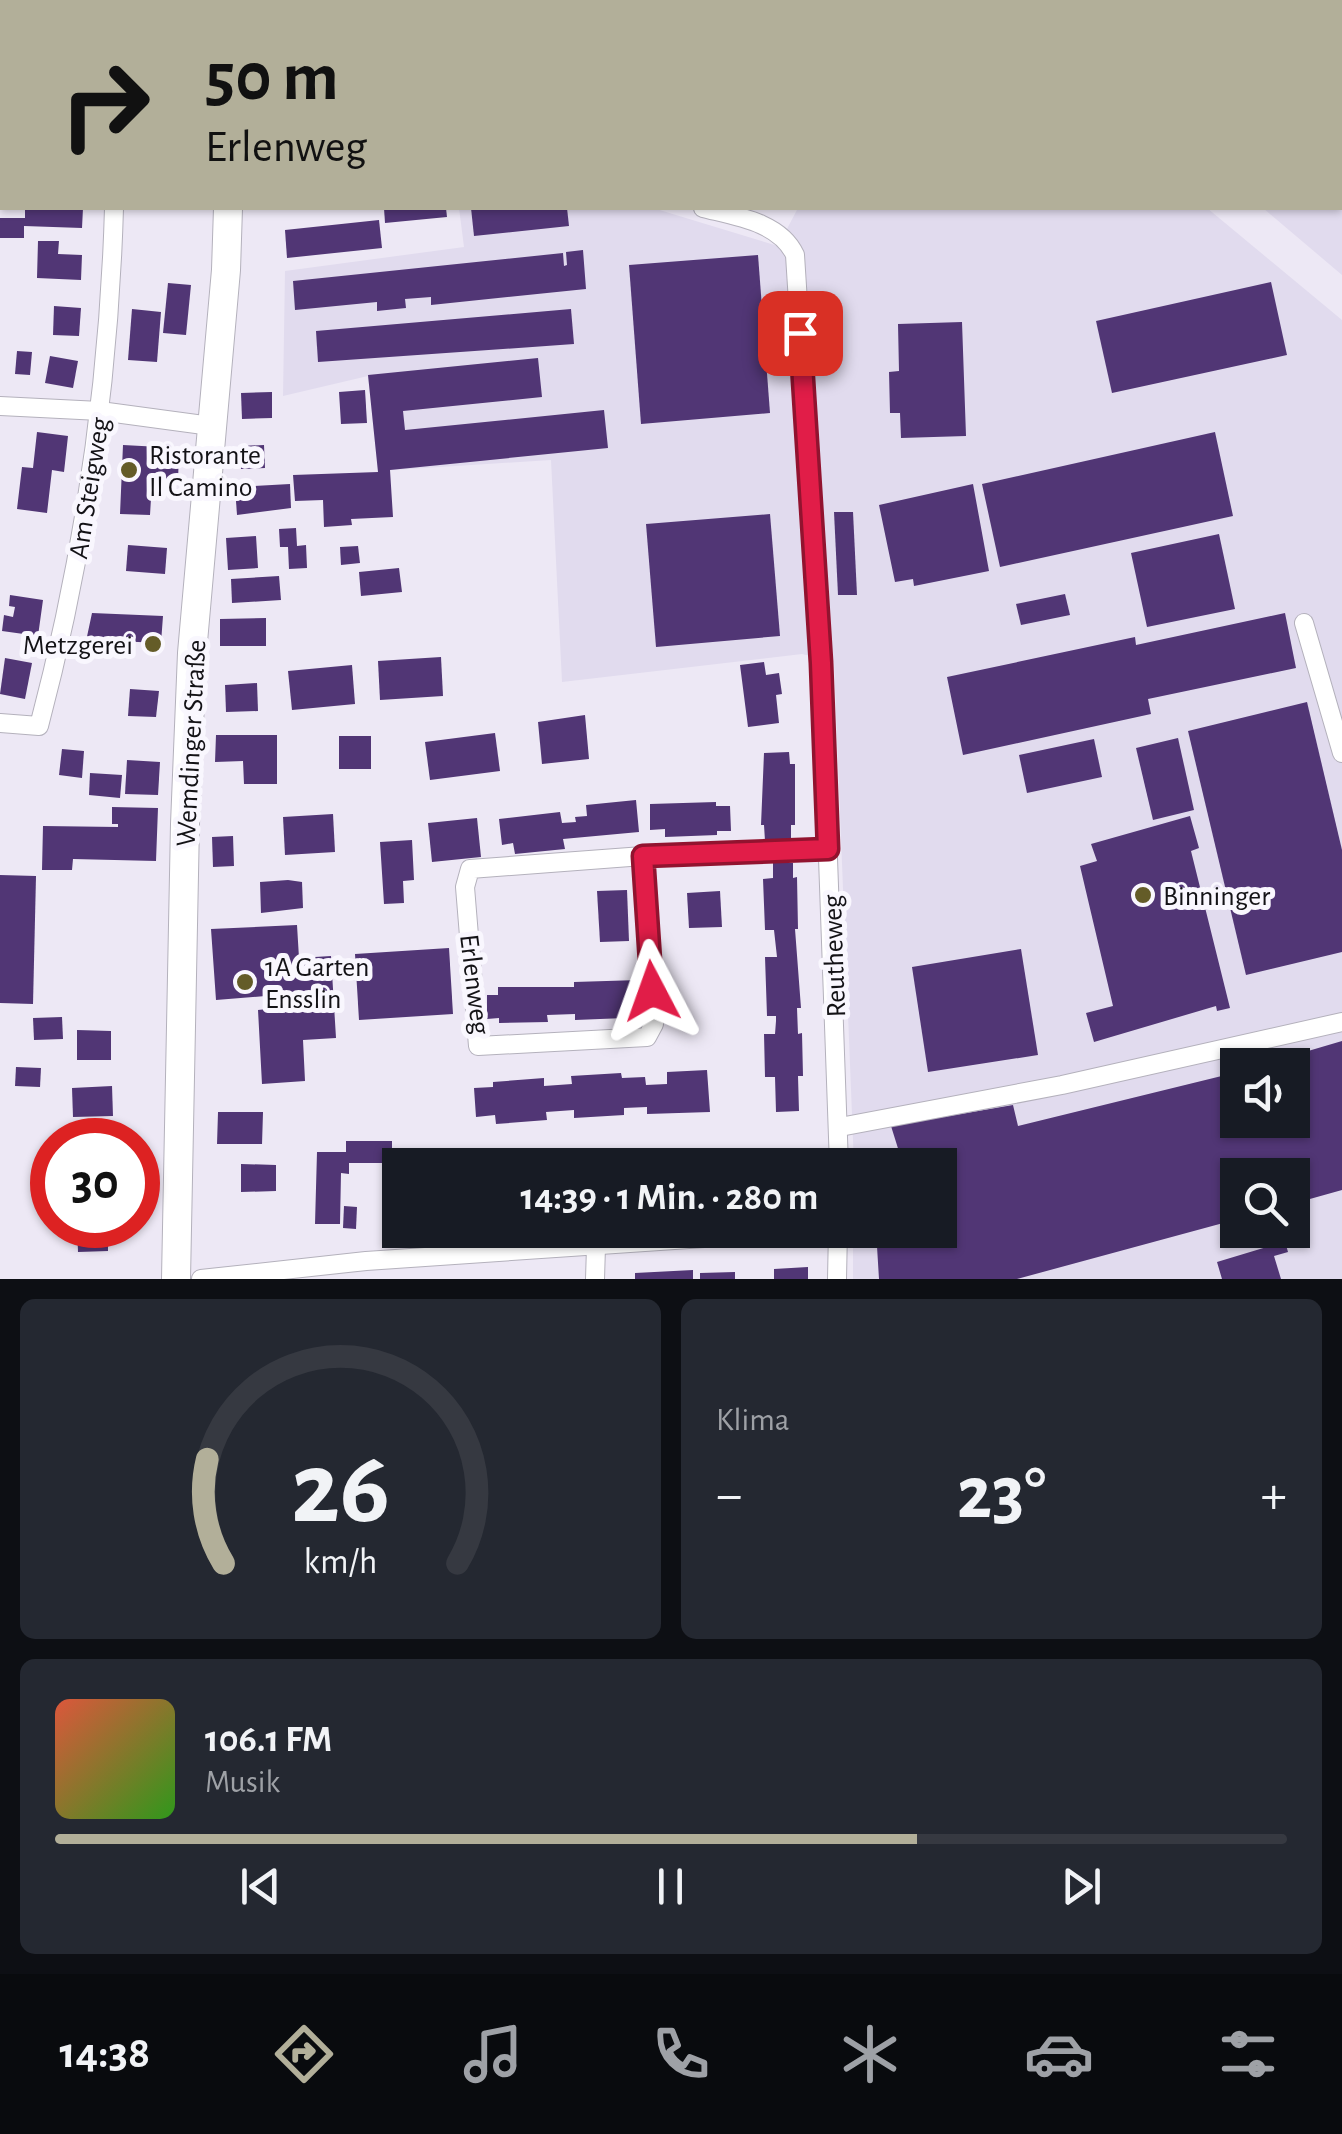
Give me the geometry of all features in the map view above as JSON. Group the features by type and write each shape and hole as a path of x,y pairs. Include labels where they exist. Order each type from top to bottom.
{"main road":[{"name":"Wemdinger Straße","path":"176,1279 185,804 192,654 228,210"}],"street":[{"name":"Am Steigweg","path":"0,724 39,726 70,600 100,412 114,210"},
{"name":"Reutheweg","path":"712,210 750,220 778,234 795,256 821,663 840,1148"},
{"path":"0,406 100,412 210,426"},
{"path":"1304,623 1342,753"},
{"name":"Erlenweg","path":"643,856 654,1024 647,1037 478,1046 465,887 470,869 643,856 828,849"},
{"path":"840,1127 1062,1085 1342,1022"},
{"path":"201,1279 366,1270 586,1248"},
{"path":"595,1279 596,1248"},
{"path":"837,1279 838,1248"}],"shaded area":[{"path":"459,210 660,210 778,246 797,210 1209,210 1342,320 1342,1279 853,1279 853,1248 957,1248 957,1148 853,1148 834,662 802,654 562,682 551,460 378,471 368,376 283,396 285,271 464,247"},
{"path":"1265,210 1342,210 1342,275"}],"building":[{"path":"25,210 83,210 82,228 24,226 24,238 0,238 0,218 25,218"},
{"path":"384,210 446,210 447,217 385,223"},
{"path":"471,210 567,210 569,226 474,236"},
{"path":"379,220 382,248 287,258 285,230"},
{"path":"38,241 59,241 58,254 82,255 81,280 37,278"},
{"path":"583,250 586,289 431,305 431,297 405,299 406,308 377,311 377,302 295,310 293,281 563,253 564,266 566,252"},
{"path":"758,255 770,413 641,424 629,265"},
{"path":"1271,282 1287,355 1112,393 1096,321"},
{"path":"168,283 191,285 186,335 163,333"},
{"path":"54,306 81,308 79,336 53,335"},
{"path":"132,309 161,312 157,362 128,360"},
{"path":"571,309 574,344 318,362 316,331"},
{"path":"962,322 966,436 901,438 900,413 890,413 889,372 899,371 898,324"},
{"path":"17,351 32,352 30,375 15,374"},
{"path":"50,356 78,361 73,388 45,383"},
{"path":"538,358 542,397 403,411 405,430 604,410 608,448 390,470 393,517 351,519 352,525 324,527 323,500 295,501 293,475 378,472 368,375"},
{"path":"365,390 367,423 341,424 339,392"},
{"path":"272,392 272,418 242,419 241,393"},
{"path":"37,432 68,436 64,472 52,470 47,513 17,509 22,467 33,468"},
{"path":"1215,432 1233,516 1000,567 982,484"},
{"path":"123,445 179,448 178,483 152,482 150,515 120,514"},
{"path":"264,445 265,468 241,469 240,446"},
{"path":"290,484 291,508 237,515 235,487"},
{"path":"973,484 989,571 914,586 913,579 895,582 879,505"},
{"path":"834,512 853,512 857,595 838,595"},
{"path":"770,514 780,636 656,647 646,524"},
{"path":"296,528 297,546 306,545 307,568 289,569 288,547 280,547 279,529"},
{"path":"1219,534 1235,609 1147,627 1131,553"},
{"path":"256,536 258,568 228,570 226,538"},
{"path":"128,545 167,548 165,574 126,571"},
{"path":"358,546 360,563 341,565 340,547"},
{"path":"399,568 402,592 361,596 359,572"},
{"path":"279,576 281,600 232,603 231,579"},
{"path":"1065,594 1070,615 1021,625 1016,604"},
{"path":"10,595 43,600 38,636 2,631 4,615 13,617 15,607 9,606"},
{"path":"92,613 163,616 161,643 115,641 115,651 85,646"},
{"path":"1285,613 1296,668 1148,699 1151,714 963,755 947,677 1135,637 1136,645"},
{"path":"266,618 266,646 220,646 220,619"},
{"path":"441,657 443,696 380,700 378,661"},
{"path":"5,658 32,663 25,699 0,694"},
{"path":"764,662 766,675 779,673 779,723 748,727 740,665"},
{"path":"352,665 355,704 292,710 288,671"},
{"path":"257,683 258,711 226,712 225,685"},
{"path":"130,689 159,691 156,717 128,716"},
{"path":"1307,702 1342,850 1342,952 1246,975 1188,731"},
{"path":"585,715 589,759 542,764 538,722"},
{"path":"495,733 500,771 430,780 425,742"},
{"path":"216,735 277,735 277,784 244,784 243,761 215,762"},
{"path":"339,736 371,736 371,769 339,769"},
{"path":"1178,738 1194,810 1153,820 1136,748"},
{"path":"1094,739 1102,777 1027,793 1019,755"},
{"path":"62,749 84,751 82,778 59,775"},
{"path":"789,752 790,764 795,764 795,825 791,825 791,841 765,841 761,825 764,753"},
{"path":"127,760 160,762 158,795 125,794"},
{"path":"90,773 122,775 120,798 89,795"},
{"path":"636,800 639,832 563,839 565,849 515,854 513,843 502,845 499,819 560,812 562,823 576,822 575,817 587,816 586,805"},
{"path":"716,802 716,806 730,806 731,831 665,837 665,829 650,830 650,804"},
{"path":"112,807 158,808 156,861 73,859 72,870 42,870 43,826 118,827 112,824"},
{"path":"333,814 335,852 285,855 283,817"},
{"path":"1190,816 1199,848 1191,851 1230,1008 1217,1011 1216,1006 1094,1042 1086,1013 1113,1006 1080,866 1097,861 1091,844"},
{"path":"477,818 481,857 432,862 428,823"},
{"path":"233,836 234,866 213,867 212,837"},
{"path":"412,840 414,880 403,881 404,903 384,904 380,842"},
{"path":"773,863 793,863 793,878 797,877 795,929 801,1008 797,1008 803,1076 798,1076 799,1111 776,1112 775,1077 765,1077 764,1034 775,1034 776,1016 767,1016 765,957 777,957 774,930 765,930 763,879 773,878"},
{"path":"0,875 36,876 33,1004 0,1003"},
{"path":"260,882 302,882 303,908 261,913"},
{"path":"627,890 629,941 600,942 597,891"},
{"path":"720,891 722,927 689,928 687,893"},
{"path":"297,925 299,958 331,956 336,1038 303,1040 305,1081 262,1084 258,1010 276,1008 277,995 216,1000 211,929"},
{"path":"449,948 453,1014 359,1020 355,954"},
{"path":"1021,949 1038,1055 928,1072 912,967"},
{"path":"639,980 640,1009 624,1009 625,1018 575,1020 575,1014 547,1015 548,1022 499,1023 499,1018 487,1019 487,995 498,995 498,987 574,987 574,982"},
{"path":"62,1017 63,1039 34,1040 33,1018"},
{"path":"77,1030 111,1031 111,1060 77,1060"},
{"path":"1342,1041 1342,1190 1310,1199 1310,1158 1220,1158 1220,1224 1017,1279 879,1279 877,1248 957,1248 957,1148 898,1148 891,1126 1013,1105 1018,1126 1220,1076 1220,1138 1310,1138 1310,1050"},
{"path":"16,1067 41,1068 40,1087 15,1086"},
{"path":"707,1070 710,1112 647,1114 647,1107 624,1108 624,1115 574,1118 574,1110 546,1112 547,1120 496,1124 495,1115 476,1117 474,1088 493,1087 493,1082 544,1078 544,1086 572,1084 571,1076 621,1073 622,1078 645,1077 646,1085 667,1084 667,1072"},
{"path":"112,1086 113,1116 73,1117 72,1088"},
{"path":"218,1112 263,1112 262,1144 217,1144"},
{"path":"346,1141 392,1141 392,1148 382,1148 382,1163 349,1163 349,1174 341,1173 340,1224 315,1224 317,1152 346,1152"},
{"path":"241,1164 276,1165 276,1191 241,1192"},
{"path":"344,1206 357,1207 356,1229 343,1228"},
{"path":"78,1248 108,1248 108,1251 78,1252"},
{"path":"1263,1248 1287,1248 1288,1252 1274,1256 1281,1279 1222,1279 1217,1262"},
{"path":"808,1267 808,1279 774,1279 774,1269"},
{"path":"693,1270 693,1279 635,1279 635,1273"},
{"path":"735,1272 735,1279 700,1279 700,1273"}],"place":[{"name":"Ristorante Il Camino","path":"129,470"},
{"name":"Metzgerei","path":"153,644"},
{"name":"Binninger","path":"1143,895"},
{"name":"1A Garten Ensslin","path":"245,982"}],"route":[{"path":"652,991 643,856 828,849 821,663 800,333"}]}
